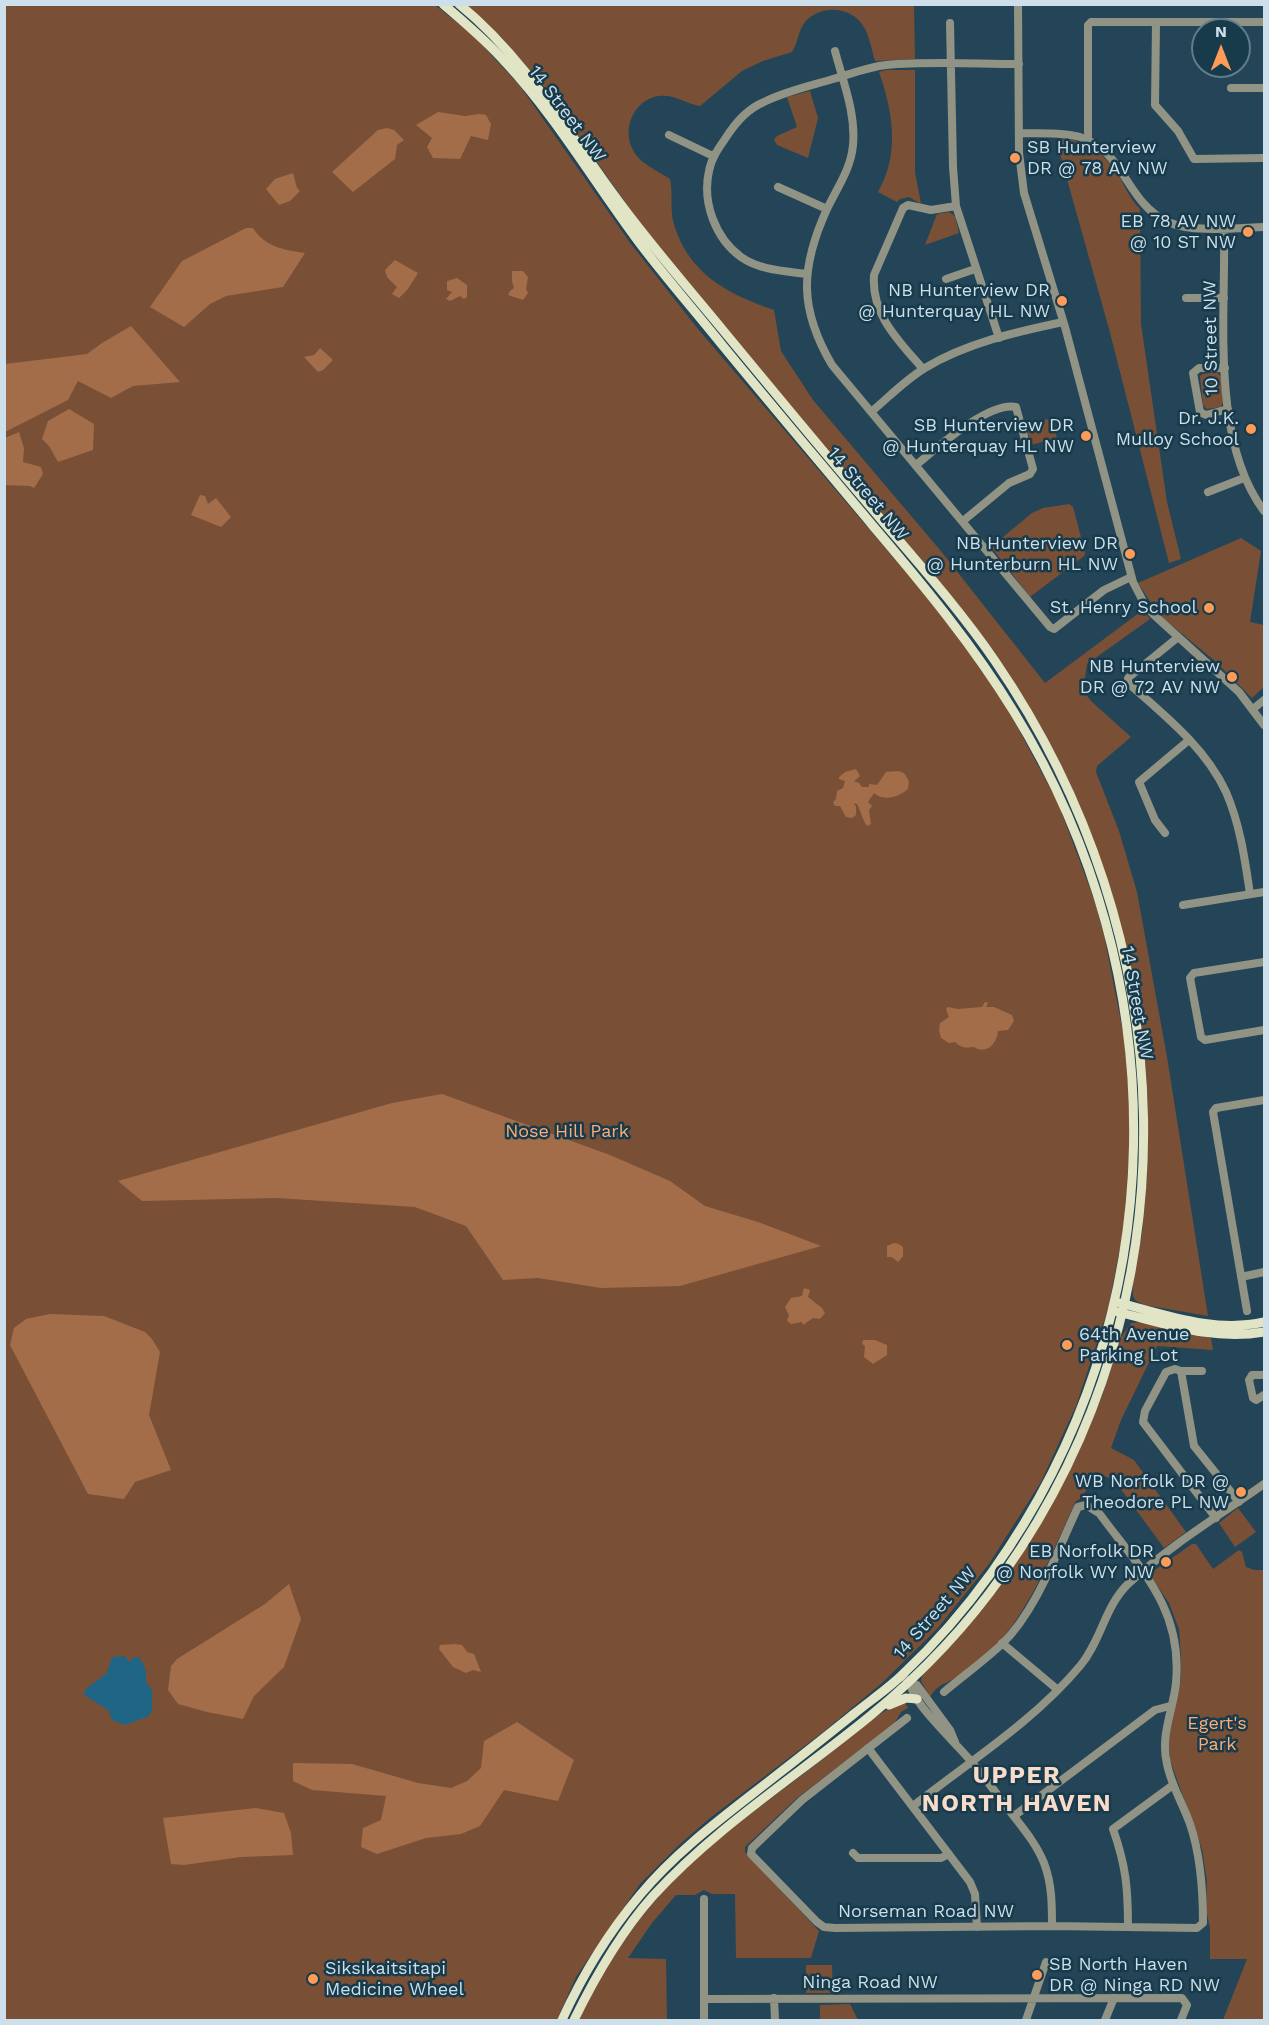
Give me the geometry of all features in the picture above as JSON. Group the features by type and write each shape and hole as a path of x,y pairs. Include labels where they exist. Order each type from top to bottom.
{"main road":[{"name":"14 Street NW","path":"443,4 477,33 512,68 545,110 639,242 770,403 948,615 991,675 1035,748 1066,813 1098,898 1115,964 1129,1040 1134,1131 1132,1186 1113,1307 1097,1367 1085,1400 1068,1442 1033,1509 973,1597 907,1681 738,1804 674,1860 640,1895 592,1962 561,2020"},
{"name":"14 Street NW","path":"459,4 515,58 644,234 953,605 996,664 1058,769 1088,839 1107,893 1119,933 1135,1007 1143,1082 1145,1127 1141,1207 1124,1309 1081,1437 1065,1472 1036,1523 1003,1575 966,1622 907,1681 866,1719 740,1815 684,1864 649,1901 600,1970 574,2020"},
{"path":"1128,1290 1134,1303 1153,1312"},
{"path":"1113,1307 1153,1312 1210,1324 1240,1325 1264,1322"},
{"path":"1124,1309 1138,1318 1182,1329 1219,1335 1264,1332"},
{"path":"1108,1362 1112,1359 1121,1332 1127,1323 1138,1318"},
{"path":"866,1719 897,1701 906,1698 917,1699"}],"street":[{"path":"1018,4 1021,172 1024,193 1063,322 1131,577 1145,605 1177,638 1239,692 1264,725"},
{"path":"1088,140 1088,25 1091,22 1264,22"},
{"path":"950,23 952,167 956,206 999,338"},
{"path":"1156,23 1155,105 1178,131 1194,159 1264,158"},
{"path":"835,51 851,108 853,146 844,177 827,209 814,242 807,274 808,306 812,326 832,366 1050,627 1054,629 1104,590 1131,577"},
{"path":"807,274 762,267 741,257 724,240 714,223 709,207 708,172 713,156 731,129 748,110 784,94 886,65 1019,64"},
{"path":"1231,88 1264,88"},
{"path":"1020,133 1068,135 1088,140 1102,148 1114,160 1137,198 1158,217 1186,227 1264,227"},
{"path":"669,135 713,156"},
{"path":"778,187 827,209"},
{"path":"923,369 891,332 880,315 875,298 874,275 903,208 908,205 931,210 956,206"},
{"name":"10 Street NW","path":"1224,228 1225,368 1228,410 1244,478 1264,511"},
{"path":"946,279 975,269"},
{"path":"1186,298 1224,298"},
{"path":"871,412 923,369 949,355 999,338 1063,322"},
{"path":"1225,368 1198,368 1193,373 1200,412 1206,415 1228,410"},
{"path":"916,465 974,421 993,411 1011,406 1016,407 1033,469 1030,474 1009,483 963,521"},
{"path":"1208,492 1244,478"},
{"path":"1177,638 1128,678 1128,683 1189,740 1210,766 1226,792 1241,840 1250,894"},
{"path":"1253,709 1264,700"},
{"path":"1165,833 1155,820 1139,782 1189,740"},
{"path":"1183,904 1264,892"},
{"path":"1264,962 1194,973 1191,978 1201,1037 1204,1040 1264,1030"},
{"path":"1247,1311 1213,1112 1216,1108 1264,1100"},
{"path":"1241,1277 1264,1272"},
{"path":"1202,1371 1175,1369 1166,1372 1145,1411 1143,1422 1216,1518"},
{"path":"1182,1371 1194,1446 1239,1502"},
{"path":"1264,1375 1252,1375 1250,1380 1253,1398 1257,1400 1264,1395"},
{"path":"913,1806 1017,1728 1058,1690 1089,1653 1116,1596 1142,1572 1264,1484"},
{"path":"945,1692 1002,1643 1021,1621 1078,1507 1086,1505 1099,1513 1160,1597 1167,1611 1176,1644 1175,1689 1165,1726 1164,1747 1173,1785 1113,1829 1122,1855 1128,1887 1128,1927"},
{"path":"1002,1643 1058,1690"},
{"path":"907,1681 917,1699 971,1761 1035,1844 1046,1869 1052,1893 1052,1926"},
{"path":"907,1681 917,1685 950,1730 956,1743"},
{"path":"1014,1816 1155,1710 1170,1706"},
{"name":"Norseman Road NW","path":"907,1718 802,1800 752,1848 752,1854 824,1927 1197,1928 1203,1923 1199,1858 1191,1825 1173,1785"},
{"path":"868,1748 970,1882 975,1894 977,1927"},
{"path":"854,1853 858,1858 941,1858 949,1854"},
{"path":"704,1899 704,2020"},
{"path":"1026,2020 1046,1962"},
{"path":"774,1998 775,2020"},
{"path":"1105,2020 1114,1998"},
{"name":"Ninga Road NW","path":"704,1999 1182,1998 1187,2005 1181,2020"}],"green space":[{"name":"Nose Hill Park","path":"5,5 435,5 473,35 520,86 631,244 698,329 952,626 1003,700 1058,803 1094,899 1104,935 1124,1037 1131,1121 1125,1222 1108,1309 1076,1406 1041,1482 989,1564 937,1629 882,1683 823,1732 710,1818 640,1884 576,1977 557,2020 5,2020"},
{"path":"465,5 914,5 915,59 875,61 867,33 860,22 846,12 829,10 820,12 805,22 792,52 763,61 742,71 700,106 665,96 650,98 632,116 630,141 640,159 670,179 673,221 688,255 699,268 725,289 774,310 781,351 813,400 940,550 1045,683 1143,610 1150,619 1087,664 1083,691 1131,737 1097,766 1096,772 1119,831 1137,892 1167,1057 1208,1316 1144,1305 1135,1300 1133,1296 1134,1272 1145,1207 1148,1128 1147,1082 1135,989 1125,944 1097,854 1061,768 1041,729 1002,666 646,232 544,87 501,37"},
{"path":"915,70 915,172 921,204 909,197 897,202 878,192 885,178 892,148 891,118 879,72"},
{"path":"810,91 818,118 808,158 777,145 774,140 777,136 797,127 787,97"},
{"path":"1069,139 1085,144 1105,158 1140,209 1141,324 1167,502 1181,559 1169,563 1109,329 1056,140"},
{"path":"949,212 955,216 959,233 925,245 937,214"},
{"path":"1217,372 1221,377 1223,402 1221,407 1207,409 1203,405 1200,376"},
{"path":"1052,418 1057,438 1031,445 1026,425"},
{"path":"1069,504 1073,507 1085,552 1084,556 1030,597 991,547 1032,513 1043,508"},
{"name":"St. Henry School","path":"1241,538 1261,551 1250,622 1264,625 1264,687 1252,698 1215,661 1159,615 1138,583"},
{"path":"1141,1322 1211,1338 1213,1350 1157,1346 1121,1420 1111,1448 1134,1460 1186,1532 1164,1548 1115,1481 1096,1472 1082,1498 1076,1501 1042,1575 1011,1627 983,1658 961,1675 938,1687 930,1697 921,1681 922,1676 1012,1568 1035,1531 1075,1460 1102,1396 1121,1337 1131,1323"},
{"path":"1238,1508 1256,1532 1235,1547 1219,1523"},
{"name":"Egert's Park","path":"1192,1544 1196,1544 1213,1569 1239,1550 1242,1552 1246,1567 1264,1570 1263,2020 1223,2020 1247,1959 1210,1959 1210,1928 1206,1910 1207,1881 1202,1849 1170,1760 1168,1731 1181,1679 1179,1629 1169,1603 1152,1578 1152,1572"},
{"path":"904,1701 908,1708 901,1712 894,1724 797,1798 745,1847 745,1852 819,1931 811,1958 736,1958 735,1894 712,1894 704,1890 695,1895 676,1895 652,1923 628,1958 666,1959 667,2020 579,2020 591,1994 621,1945 656,1900 695,1859 858,1730"},
{"path":"806,1965 832,1965 833,1993 806,1993"},
{"path":"850,2004 858,2020 820,2020 820,2005"}],"shaded area":[{"path":"438,112 465,116 486,115 491,124 488,140 471,136 460,159 433,158 427,147 432,138 416,125"},
{"path":"387,128 394,130 404,140 397,145 395,159 353,192 332,172 378,130"},
{"path":"293,173 300,191 290,201 279,205 266,189 275,179"},
{"path":"246,228 253,228 263,240 276,246 305,253 283,287 226,296 210,304 184,327 150,307 182,261"},
{"path":"395,260 418,273 399,298 392,294 397,287 387,277 385,270"},
{"path":"512,271 523,271 528,277 526,289 528,293 523,300 508,295 514,288"},
{"path":"457,278 467,285 467,297 464,299 460,296 450,301 446,299 452,292 447,290 447,281"},
{"path":"131,326 180,382 133,386 111,398 78,381 68,400 5,432 5,364 87,354"},
{"path":"320,348 333,360 318,372 304,357 314,355"},
{"path":"69,409 94,424 93,450 58,462 42,439 48,421"},
{"path":"19,432 24,448 23,462 41,467 43,474 34,488 5,485 5,438"},
{"path":"200,495 205,496 208,504 216,498 231,517 221,527 191,515"},
{"path":"856,769 860,776 854,781 862,787 869,787 869,784 877,785 886,772 904,773 909,781 908,789 896,796 887,798 874,793 868,802 872,806 869,810 871,824 867,826 857,804 854,803 856,815 852,818 846,817 840,806 835,806 833,802 837,791 843,788 845,781 839,777 845,772"},
{"path":"985,1002 988,1003 986,1007 994,1007 1012,1015 1014,1021 1008,1030 998,1031 996,1040 990,1047 983,1050 964,1047 941,1038 940,1023 949,1017 946,1009 948,1007 958,1009 982,1007"},
{"path":"442,1094 610,1155 670,1181 705,1206 758,1222 821,1246 680,1286 601,1288 538,1278 503,1280 466,1226 415,1207 277,1198 142,1201 118,1181 392,1103"},
{"path":"894,1243 903,1247 903,1256 898,1262 892,1257 887,1257 887,1246"},
{"path":"804,1288 810,1290 808,1297 825,1313 820,1319 813,1318 803,1325 802,1322 791,1324 787,1321 789,1315 785,1307 791,1298 802,1296"},
{"path":"50,1314 104,1316 145,1332 160,1352 149,1415 171,1470 135,1482 124,1499 88,1494 10,1345 14,1328 26,1319"},
{"path":"863,1340 875,1340 887,1345 887,1355 873,1364 864,1357"},
{"path":"289,1584 301,1619 284,1667 254,1696 243,1719 178,1704 168,1690 171,1666 177,1659 265,1604"},
{"path":"440,1645 462,1645 467,1652 474,1654 481,1672 473,1670 466,1673 453,1667 439,1649"},
{"path":"517,1722 574,1760 558,1801 504,1790 480,1826 461,1834 426,1838 377,1854 361,1847 363,1828 381,1820 386,1796 312,1790 293,1781 293,1763 352,1764 418,1783 451,1788 467,1781 481,1768 484,1741"},
{"path":"256,1808 284,1813 291,1833 293,1855 241,1857 184,1865 171,1864 163,1818"}],"water":[{"path":"125,1656 129,1662 134,1657 140,1658 146,1671 146,1682 152,1690 152,1710 149,1716 125,1725 112,1720 109,1711 83,1694 87,1688 107,1673 112,1657"}],"place":[{"name":"SB Hunterview DR @ 78 AV NW","path":"1015,158"},
{"name":"EB 78 AV NW @ 10 ST NW","path":"1248,232"},
{"name":"NB Hunterview DR @ Hunterquay HL NW","path":"1062,301"},
{"name":"Dr. J.K. Mulloy School","path":"1251,429"},
{"name":"SB Hunterview DR @ Hunterquay HL NW","path":"1086,436"},
{"name":"NB Hunterview DR @ Hunterburn HL NW","path":"1130,554"},
{"name":"St. Henry School","path":"1209,608"},
{"name":"NB Hunterview DR @ 72 AV NW","path":"1232,677"},
{"name":"64th Avenue Parking Lot","path":"1067,1345"},
{"name":"WB Norfolk DR @ Theodore PL NW","path":"1241,1492"},
{"name":"EB Norfolk DR @ Norfolk WY NW","path":"1166,1562"},
{"name":"SB North Haven DR @ Ninga RD NW","path":"1037,1975"},
{"name":"Siksikaitsitapi Medicine Wheel","path":"313,1979"}],"district":[{"name":"UPPER NORTH HAVEN","path":"1017,1790"}]}
